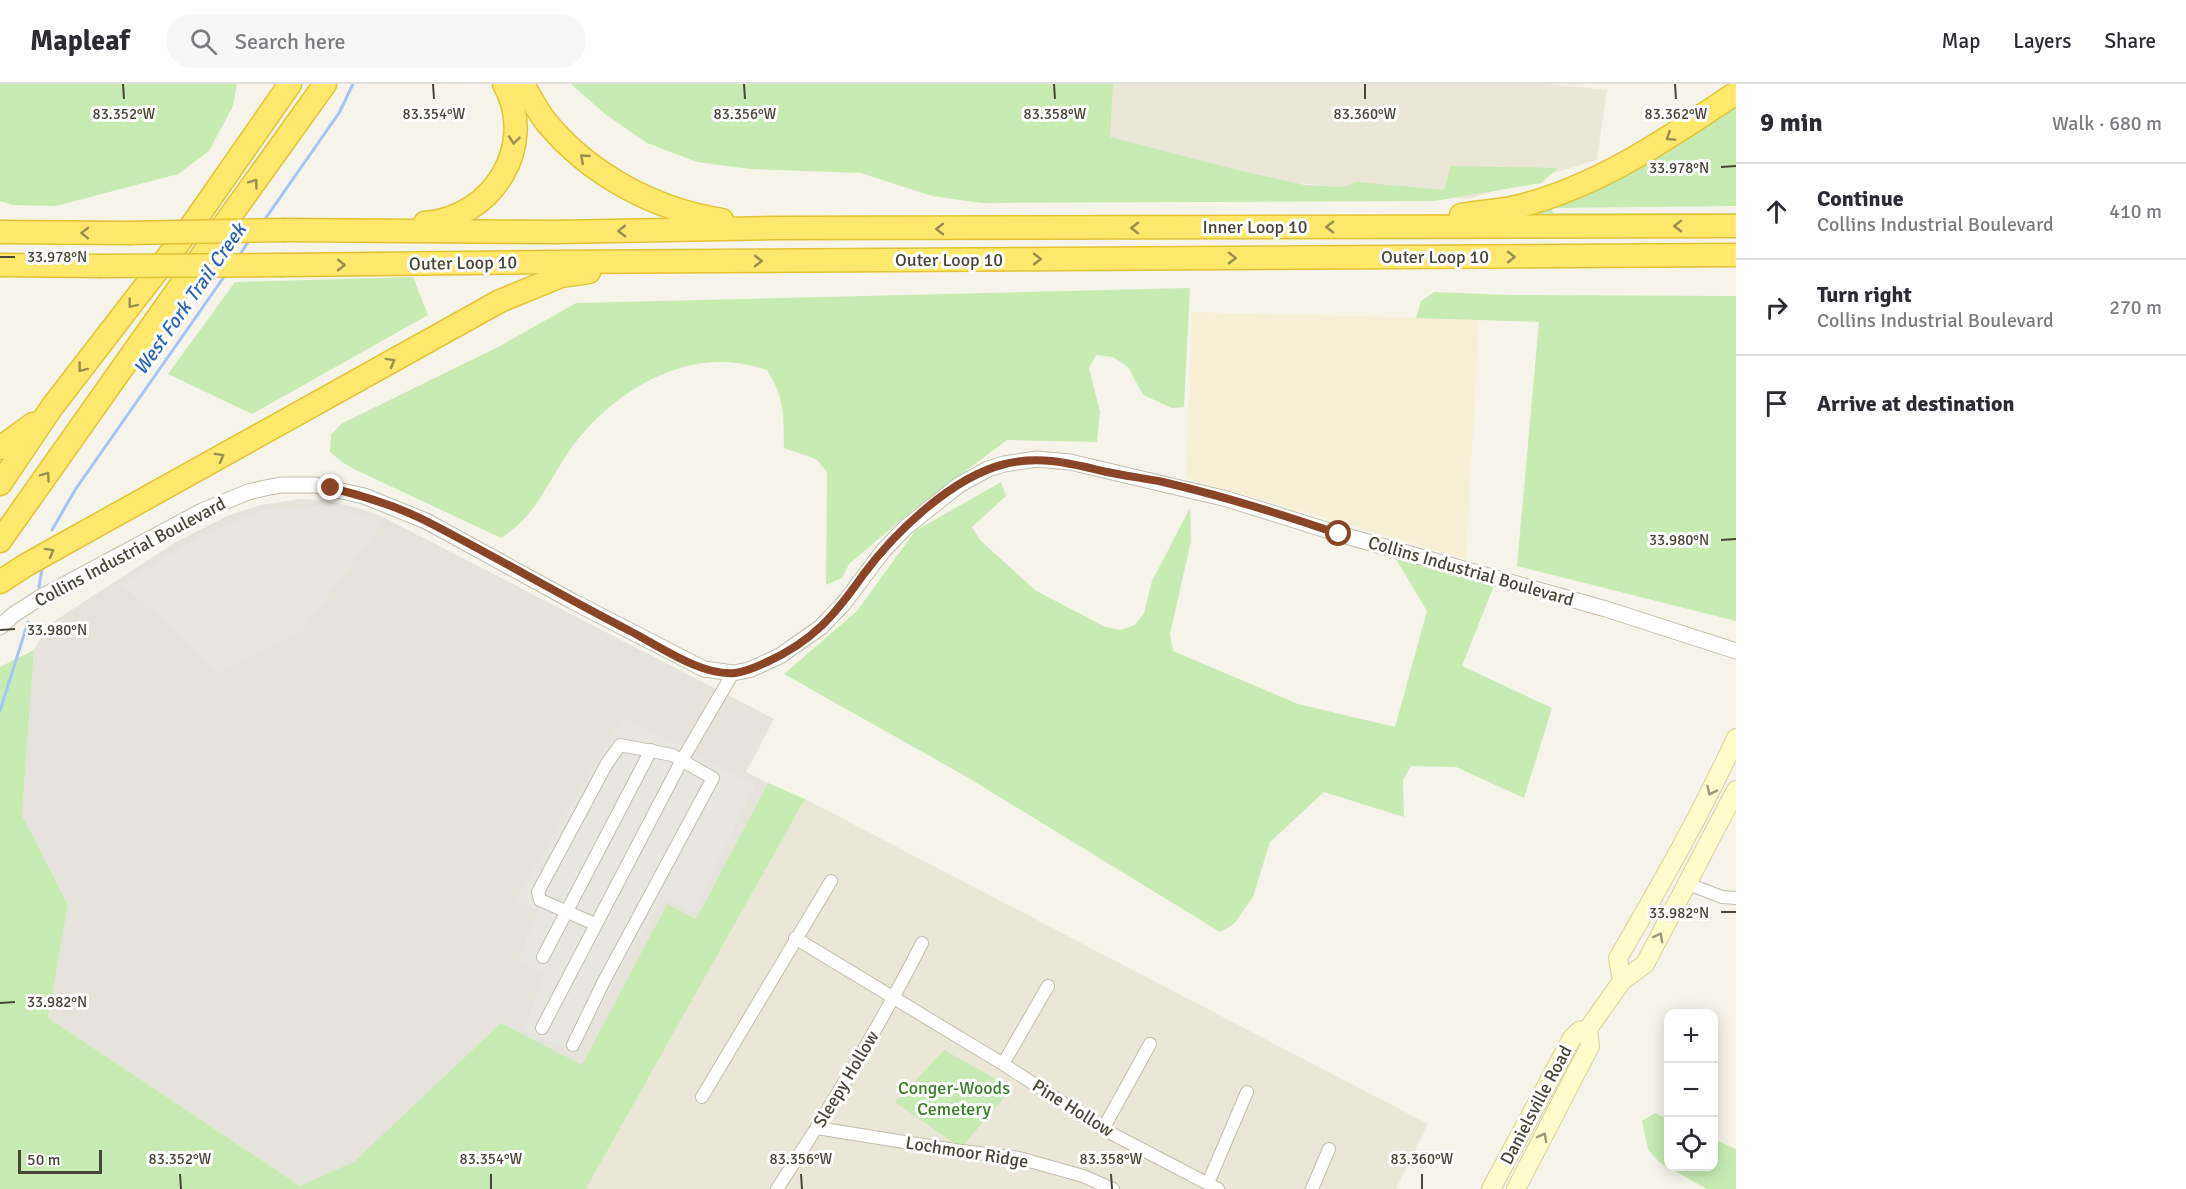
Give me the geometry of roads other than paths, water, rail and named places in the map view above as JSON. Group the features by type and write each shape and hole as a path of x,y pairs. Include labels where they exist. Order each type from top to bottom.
{"highway":[{"path":"228,172 260,110 270,84"},
{"path":"0,484 52,407 187,232 290,84"},
{"path":"0,541 325,84"},
{"path":"342,230 430,223 468,210 485,197 498,185 506,171 515,139 513,107 504,84"},
{"path":"523,84 547,123 602,174 668,208 696,216 774,228"},
{"path":"1389,227 1516,207 1581,185 1665,141 1736,93"},
{"name":"Inner Loop 10","path":"774,228 1736,226"},
{"path":"0,229 128,233 285,230 555,232 774,228"},
{"name":"Outer Loop 10","path":"0,265 1736,255"},
{"path":"0,582 26,565 500,301 561,276 626,266 699,261"},
{"path":"0,448 21,434 52,407"}],"main road":[{"path":"1622,981 1618,958 1677,857 1736,738"},
{"name":"Danielsville Road","path":"1491,1189 1572,1038 1588,1029 1622,981 1645,964 1736,790"},
{"name":"Danielsville Road","path":"1516,1189 1590,1046 1588,1029"}],"street":[{"name":"Collins Industrial Boulevard","path":"0,627 13,615 41,597 202,511 248,492 265,488 298,484 315,485 364,496 426,521 572,601 704,669 733,673 749,670 780,656 821,627 844,603 883,551 906,527 959,485 973,476 1004,464 1037,459 1070,462 1227,498 1339,534 1606,609 1736,651"},
{"path":"542,1028 682,760 733,673"},
{"path":"573,1045 604,981 713,778 672,755 620,745 606,765 538,892 540,900 595,924"},
{"path":"543,957 651,750"},
{"path":"702,1097 831,881"},
{"path":"1688,884 1722,897 1736,898"},
{"name":"Pine Hollow","path":"795,938 1003,1064 1103,1129 1213,1186 1247,1092"},
{"path":"894,998 922,943"},
{"path":"1003,1064 1048,986"},
{"name":"Sleepy Hollow","path":"777,1189 817,1128 894,998"},
{"path":"1103,1129 1150,1044"},
{"name":"Lochmoor Ridge","path":"817,1128 1019,1158 1083,1176 1113,1189"},
{"path":"1312,1189 1329,1149"}],"waterway":[{"name":"West Fork Trail Creek","path":"263,222 339,113 353,84"},
{"name":"West Fork Trail Creek","path":"239,256 250,239"},
{"name":"West Fork Trail Creek","path":"52,530 75,490 226,274"},
{"name":"West Fork Trail Creek","path":"39,587 42,569"},
{"name":"West Fork Trail Creek","path":"0,711 28,622"}],"park label":[{"name":"Conger-Woods Cemetery","path":"954,1098"}]}
